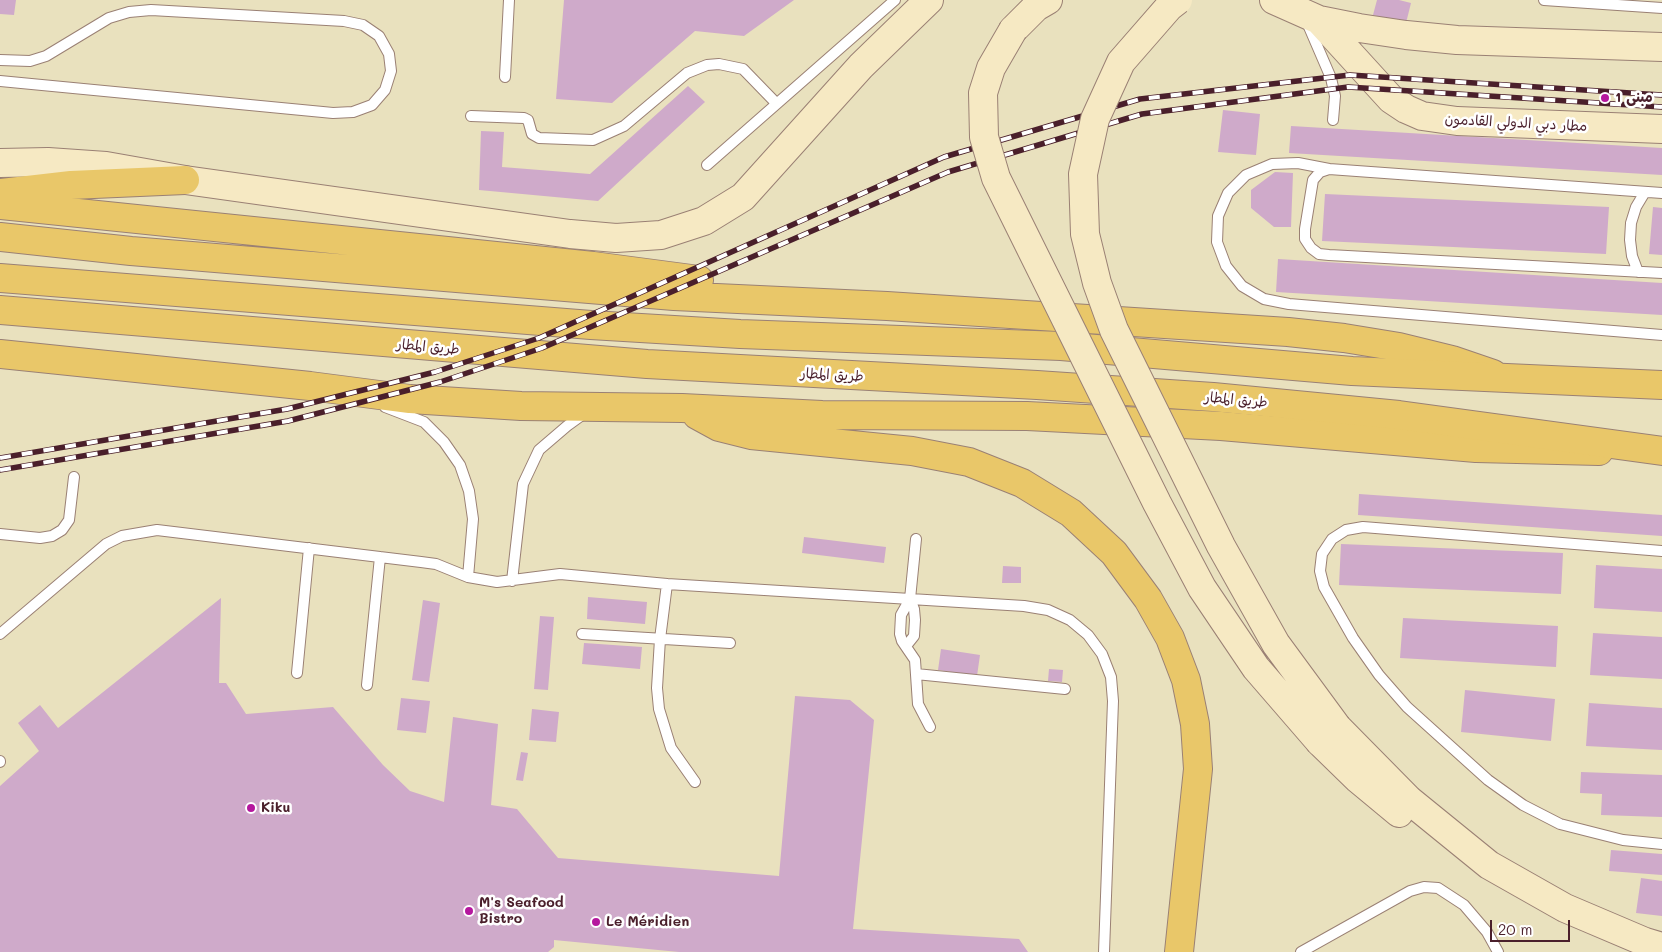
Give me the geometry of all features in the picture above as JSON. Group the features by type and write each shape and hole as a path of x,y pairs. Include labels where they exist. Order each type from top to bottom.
{"main road":[{"path":"0,163 48,162 106,166 186,180 570,234 616,238 661,235 704,221 743,197 862,66 929,0"},
{"path":"862,66 947,0"},
{"path":"1048,0 1036,7 1013,30 991,68 983,93 984,136 996,178 1157,503 1202,588 1256,668 1329,734 1489,865 1565,908 1645,942 1662,947"},
{"path":"1178,0 1169,7 1121,62 1095,119 1083,174 1085,234 1096,283 1114,330 1221,546 1329,734"},
{"name":"مطار دبي الدولي القادمون","path":"1274,0 1311,16 1359,28 1457,40 1662,47"},
{"name":"مطار دبي الدولي القادمون","path":"1311,16 1391,98 1406,109 1422,116 1457,122 1662,129"},
{"path":"0,194 71,185 186,180"},
{"path":"0,205 593,266 771,291 826,302"},
{"path":"0,237 131,251 674,296 826,302 1288,332 1344,338 1399,347 1452,360 1504,378"},
{"path":"0,278 591,325 740,334 1061,346 1352,371 1662,385"},
{"name":"طريق المطار","path":"0,310 646,364 1037,385 1212,398 1399,415 1657,450"},
{"path":"0,354 310,386 410,399 522,406 682,408 822,415 1027,416 1221,426 1476,448 1535,451 1657,450"},
{"path":"682,408 719,427 751,435 912,451 969,462 1022,483 1071,513 1114,553 1148,599 1170,638 1186,680 1195,724 1198,769 1179,952"}],"lane":[{"path":"505,77 509,0"},
{"path":"707,165 895,0"},
{"path":"1544,0 1647,4 1662,8"},
{"path":"0,60 30,61 46,56 109,18 129,12 150,10 344,21 363,25 379,36 389,54 390,71 385,90 372,105 353,112 333,113 0,81"},
{"path":"1311,16 1335,96 1333,120"},
{"path":"471,116 524,118 528,120 532,134 540,138 593,140 624,126 687,73 706,65 719,64 743,69 776,103"},
{"path":"1662,193 1329,169 1298,163 1272,164 1246,175 1228,193 1218,216 1217,242 1226,266 1242,286 1264,299 1289,304 1662,335"},
{"path":"1329,169 1320,172 1313,180 1305,229 1306,239 1311,248 1319,254 1662,273"},
{"path":"1638,272 1632,256 1630,240 1634,215 1645,192"},
{"path":"310,386 396,410 424,422 444,442 460,465 469,491 473,519 468,577"},
{"path":"512,581 523,484 540,450 567,426 595,407"},
{"path":"0,534 40,538 52,536 62,530 70,520 74,477"},
{"path":"1662,551 1363,527 1346,530 1332,539 1322,554 1320,571 1324,587 1349,631 1379,675 1407,708 1488,780 1523,805 1560,824 1614,838 1662,844"},
{"path":"1,632 106,544 122,536 139,531 157,530 436,564 468,577 497,582 560,574 667,584 1024,606 1048,610 1070,620 1082,630 1102,654 1111,676 1113,700 1104,952"},
{"path":"906,646 914,636 914,609 910,599 916,539"},
{"path":"297,673 309,548"},
{"path":"367,685 380,556"},
{"path":"667,584 660,639 657,688 664,729 671,748 695,782"},
{"path":"910,599 903,609 900,620 900,638 915,660 918,704 930,727"},
{"path":"582,634 730,643"},
{"path":"916,674 1065,689"},
{"path":"1301,952 1410,892 1424,887 1438,888 1464,905 1487,932 1498,952"}],"building":[{"path":"0,0 16,0 14,15 0,14"},
{"path":"564,0 794,0 744,36 695,31 612,103 556,99"},
{"path":"1377,0 1399,0 1411,3 1406,23 1373,15"},
{"path":"688,86 705,102 598,201 479,190 481,131 504,132 502,167 590,174"},
{"path":"1223,110 1260,114 1256,155 1218,152"},
{"path":"1291,126 1662,148 1662,175 1289,153"},
{"path":"1275,172 1293,173 1291,227 1274,227 1251,208 1251,190"},
{"path":"1325,194 1609,207 1606,254 1322,241"},
{"path":"1653,207 1662,208 1662,255 1649,254"},
{"path":"1278,259 1662,283 1662,315 1276,292"},
{"path":"1359,494 1662,515 1662,536 1358,515"},
{"path":"804,537 886,547 884,563 802,553"},
{"path":"1341,544 1563,553 1561,594 1339,585"},
{"path":"1596,565 1662,569 1662,612 1594,608"},
{"path":"1003,566 1021,567 1021,583 1002,583"},
{"path":"588,597 647,602 645,624 587,619"},
{"path":"221,598 219,683 226,683 246,714 333,707 383,765 410,791 444,802 453,717 498,724 491,805 517,809 558,858 779,876 795,696 850,700 874,720 853,929 1019,939 1028,952 679,952 554,940 554,947 548,952 0,952 0,786 39,751 18,723 40,705 58,728"},
{"path":"423,600 440,603 429,682 412,680"},
{"path":"540,616 554,617 548,690 534,689"},
{"path":"1403,618 1558,626 1556,667 1400,658"},
{"path":"1593,633 1662,637 1662,679 1590,675"},
{"path":"584,643 642,647 640,669 582,664"},
{"path":"941,649 980,655 977,676 938,670"},
{"path":"1049,669 1063,670 1062,682 1048,681"},
{"path":"1465,690 1555,699 1551,741 1461,732"},
{"path":"401,698 430,701 426,733 397,730"},
{"path":"1589,703 1662,708 1662,750 1586,746"},
{"path":"532,709 559,712 556,742 529,740"},
{"path":"521,752 528,753 523,781 516,780"},
{"path":"1581,772 1662,775 1662,817 1601,815 1602,794 1580,793"},
{"path":"1611,850 1662,854 1662,875 1609,871"},
{"path":"1641,878 1662,881 1662,916 1636,913"}],"railway":[{"path":"0,458 287,409 435,372 539,338 944,157 1140,99 1350,75 1662,95"},
{"path":"0,470 288,421 440,382 542,348 948,172 1142,114 1348,87 1662,107"}],"place":[{"name":"مبنى 1","path":"1605,98"},
{"name":"Kiku","path":"251,808"},
{"name":"M's Seafood Bistro","path":"469,911"},
{"name":"Le Méridien","path":"596,922"}]}
